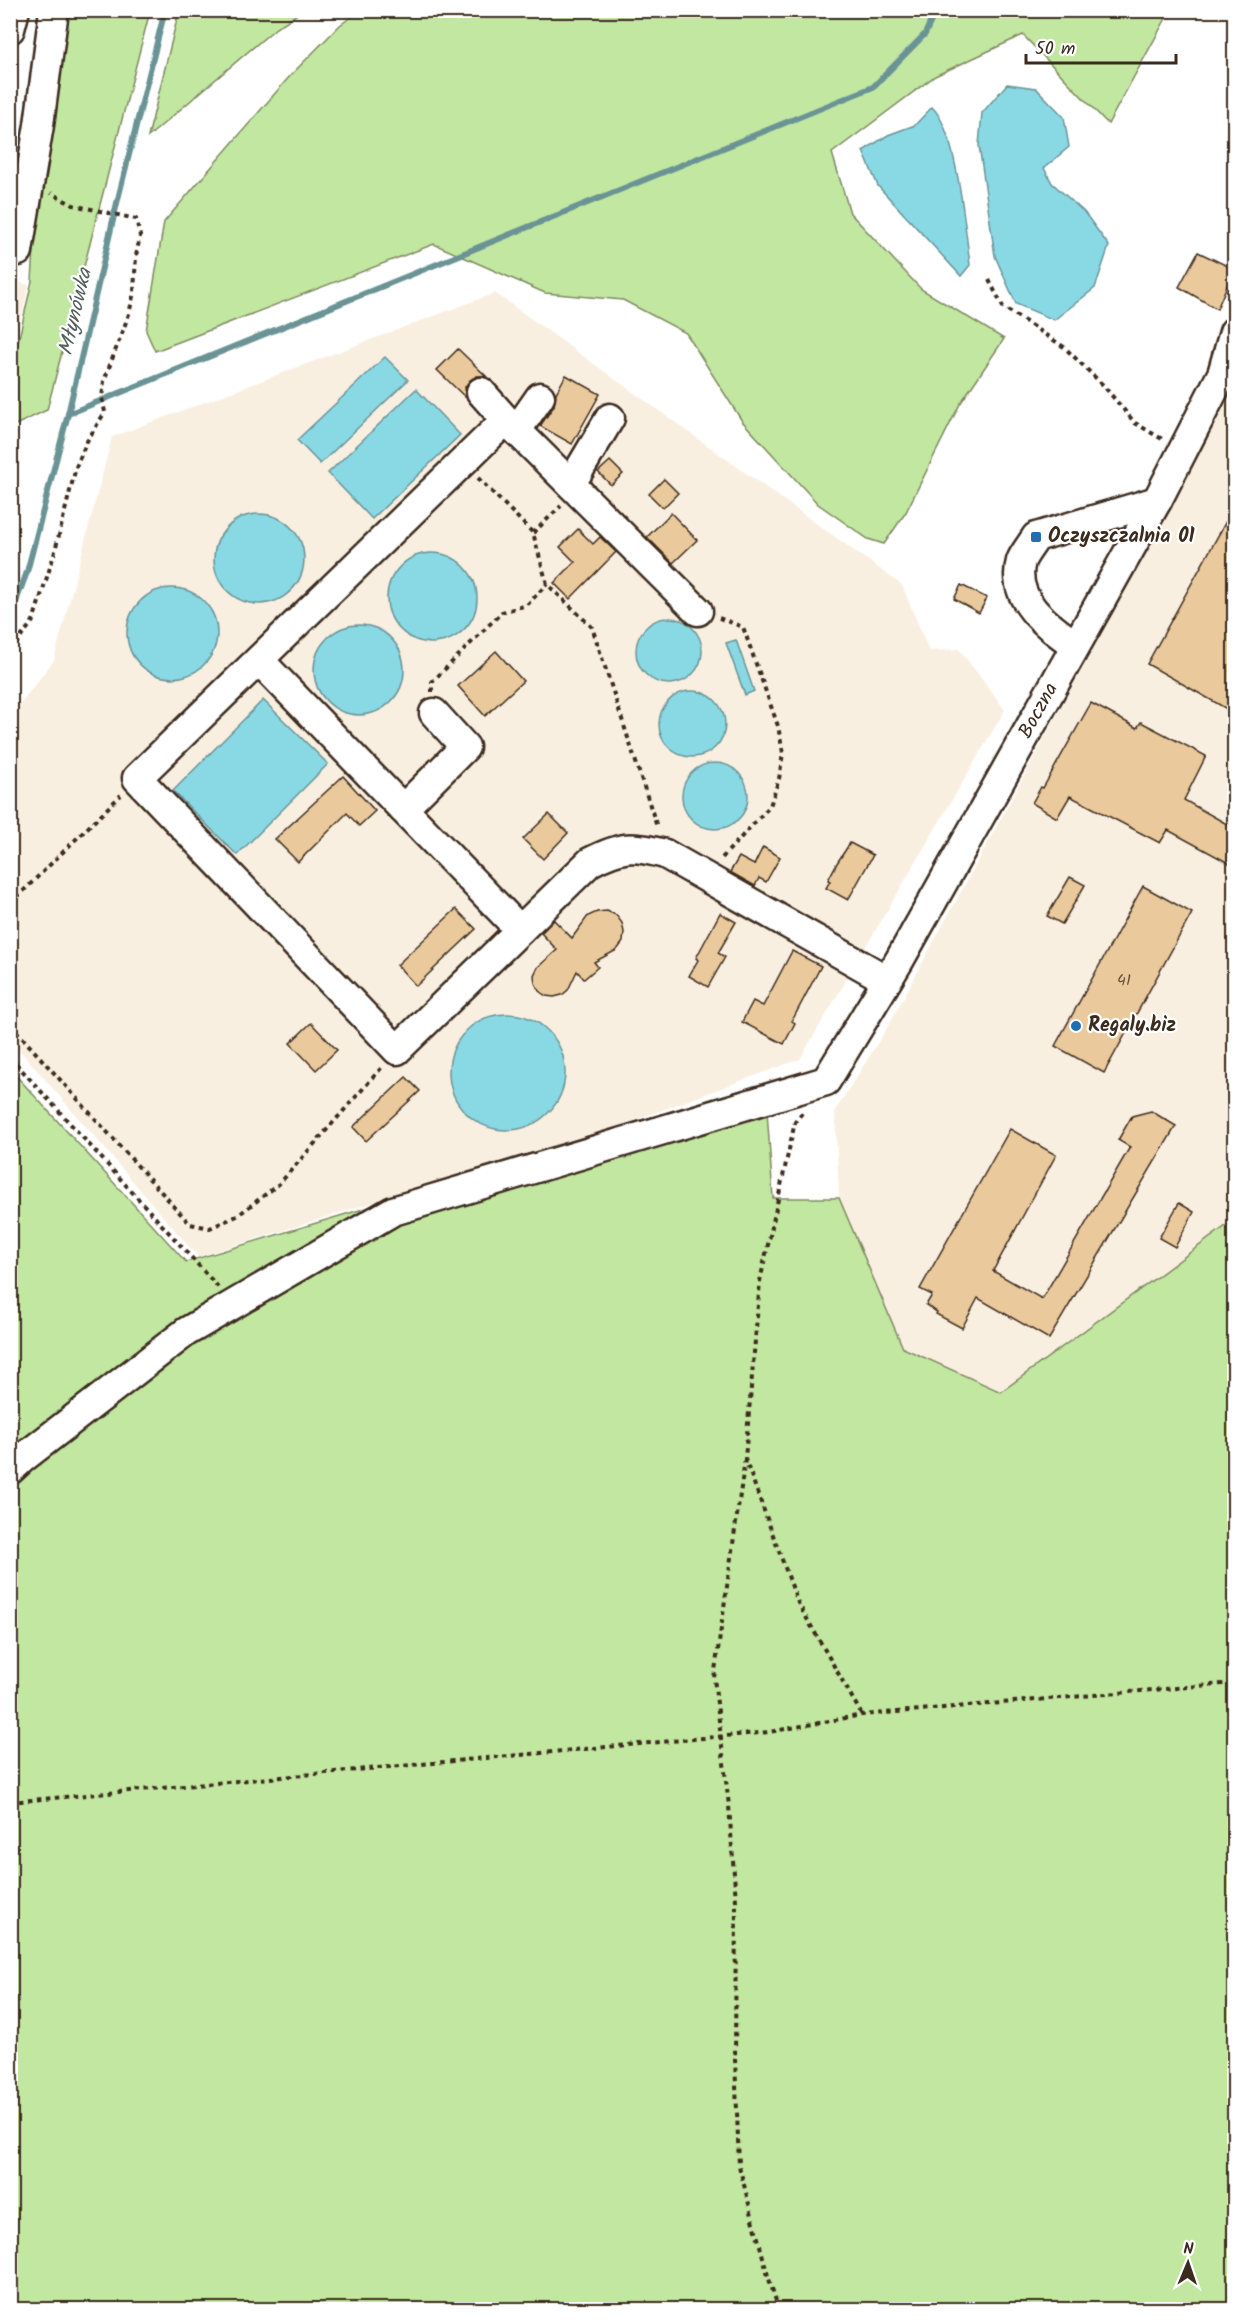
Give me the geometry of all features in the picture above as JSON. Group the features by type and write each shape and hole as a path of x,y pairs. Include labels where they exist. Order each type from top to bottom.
{"street":[{"path":"10,29 15,10"},
{"path":"10,250 18,251 39,125 54,10"},
{"name":"Boczna","path":"826,1081 887,980 1157,501 1222,374 1234,333"},
{"path":"480,392 698,610"},
{"path":"540,397 512,425 463,462 137,778 397,1050 590,862 612,850 639,847 665,854 887,980"},
{"path":"571,484 610,417"},
{"path":"1076,645 1046,625 1024,598 1020,582 1021,560 1036,537 1157,501"},
{"path":"259,660 520,930"},
{"path":"403,809 465,747 434,714"},
{"path":"10,1470 186,1332 393,1211 826,1081"}],"path":[{"path":"10,652 33,621 54,555 76,467 87,441 105,412 102,398 104,381 129,314 140,236 136,219 73,205 48,191 32,162"},
{"path":"989,280 1004,307 1064,347 1102,384 1135,423 1183,451"},
{"path":"463,462 534,533 547,584 592,627 665,854"},
{"path":"534,533 562,505 571,484"},
{"path":"434,714 432,682 502,612 526,605 547,584"},
{"path":"698,610 743,627 778,726 783,753 770,806 706,877"},
{"path":"10,904 137,778"},
{"path":"10,1024 190,1224 210,1228 237,1216 279,1184 397,1050"},
{"path":"10,1057 234,1305"},
{"path":"779,2310 739,2166 735,2058 736,1901 729,1806 714,1678 744,1459 760,1281 795,1122 826,1081"},
{"path":"744,1459 798,1602 862,1715"},
{"path":"10,1802 769,1732 862,1715 1234,1683"}],"shaded area":[{"path":"11,280 29,285 11,359"},
{"path":"495,293 902,585 929,651 959,649 1005,710 800,1059 616,1127 198,1257 11,1040 10,717 54,660 112,437"},
{"path":"1234,389 1234,1220 1001,1392 903,1348 839,1198 835,1111 887,1028"}],"green space":[{"path":"361,10 1170,11 1108,124 1023,35 935,76 832,153 850,213 921,289 1004,339 960,404 906,512 884,544 868,539 818,504 742,421 686,333 623,300 545,293 434,244 155,351 146,331 164,222 290,76 340,25"},
{"path":"59,11 150,11 47,410 11,427 11,373 32,281 40,155"},
{"path":"179,11 302,11 276,28 148,137"},
{"path":"10,1069 186,1262 383,1203 767,1111 773,1198 839,1198 903,1348 1001,1392 1234,1220 1234,2309 11,2309"}],"water":[{"path":"1007,84 1036,88 1064,117 1069,147 1044,168 1052,183 1084,212 1109,246 1095,288 1054,320 1016,304 995,256 979,145 982,113"},
{"path":"932,107 941,119 948,136 959,181 970,265 961,276 878,186 863,151 888,135 915,125"},
{"path":"385,357 408,380 320,464 297,440"},
{"path":"416,389 460,435 372,519 328,473"},
{"path":"259,514 276,518 291,527 300,542 304,559 300,576 291,591 276,600 259,604 242,600 227,591 218,576 214,559 218,542 227,527 242,518"},
{"path":"432,553 449,557 464,566 473,581 477,598 473,615 464,630 449,639 432,643 415,639 400,630 391,615 387,598 391,581 400,566 415,557"},
{"path":"172,588 189,592 204,601 213,616 217,633 213,650 204,665 189,674 172,678 155,674 140,665 131,650 127,633 131,616 140,601 155,592"},
{"path":"669,618 682,621 692,628 699,638 702,651 699,664 692,674 682,681 669,684 656,681 646,674 639,664 636,651 639,638 646,628 656,621"},
{"path":"359,625 376,629 391,638 400,653 404,670 400,687 391,702 376,711 359,715 342,711 327,702 318,687 314,670 318,653 327,638 342,629"},
{"path":"736,640 754,691 745,695 726,643"},
{"path":"692,691 705,694 715,701 722,711 725,724 722,737 715,747 705,754 692,757 679,754 669,747 662,737 659,724 662,711 669,701 679,694"},
{"path":"263,700 328,764 237,855 173,791"},
{"path":"715,763 728,766 738,773 745,783 748,796 745,809 738,819 728,826 715,829 702,826 692,819 685,809 682,796 685,783 692,773 702,766"},
{"path":"507,1014 529,1019 548,1031 560,1050 565,1072 560,1094 548,1113 529,1125 507,1130 485,1125 466,1113 454,1094 449,1072 454,1050 466,1031 485,1019"}],"building":[{"path":"1198,252 1234,269 1217,309 1179,287"},
{"path":"458,349 486,376 477,376 470,380 465,387 467,399 437,370"},
{"path":"566,375 600,394 572,444 540,426 554,406 556,393"},
{"path":"610,461 623,474 611,485 598,472"},
{"path":"664,479 678,493 663,508 649,494"},
{"path":"1234,507 1234,713 1147,664"},
{"path":"671,513 697,540 673,563 647,537"},
{"path":"578,529 593,544 600,537 616,552 570,599 554,583 575,562 560,547"},
{"path":"961,585 987,598 979,613 954,599"},
{"path":"496,651 523,681 485,716 458,686"},
{"path":"1091,703 1137,728 1141,722 1206,756 1184,800 1234,828 1234,866 1168,830 1160,843 1070,796 1057,818 1032,803 1041,787 1043,788"},
{"path":"343,776 375,811 359,826 347,813 298,862 275,839"},
{"path":"549,814 568,833 543,859 523,839"},
{"path":"850,843 873,855 848,900 826,888 837,863"},
{"path":"763,847 780,857 766,882 759,878 755,886 730,872 739,857 754,865"},
{"path":"1070,877 1085,885 1062,924 1047,916"},
{"path":"1143,886 1192,913 1104,1073 1055,1046"},
{"path":"456,909 476,929 416,986 397,965"},
{"path":"607,911 616,915 622,923 623,942 617,950 594,962 598,967 584,979 577,971 568,990 562,995 546,996 539,991 534,975 538,967 557,950 541,933 554,920 572,938 588,916"},
{"path":"720,913 736,922 718,953 725,957 708,987 689,976"},
{"path":"792,951 821,966 792,1021 795,1023 784,1044 742,1022 753,1001 763,1006"},
{"path":"311,1023 337,1050 316,1070 290,1043"},
{"path":"406,1077 420,1091 366,1141 353,1127"},
{"path":"1151,1111 1176,1126 1049,1339 978,1298 962,1328 936,1314 937,1312 926,1305 932,1295 920,1289 1010,1129 1056,1155 993,1271 1042,1299 1130,1147 1118,1140 1132,1116"},
{"path":"1179,1203 1194,1212 1175,1247 1159,1238"}],"waterway":[{"name":"Młynówka","path":"10,618 27,572 68,414 165,10"},
{"path":"68,414 873,87 925,34 936,10"}],"place":[{"name":"Oczyszczalnia 01","path":"1036,537"},
{"name":"Regaly.biz","path":"1076,1026"}]}
